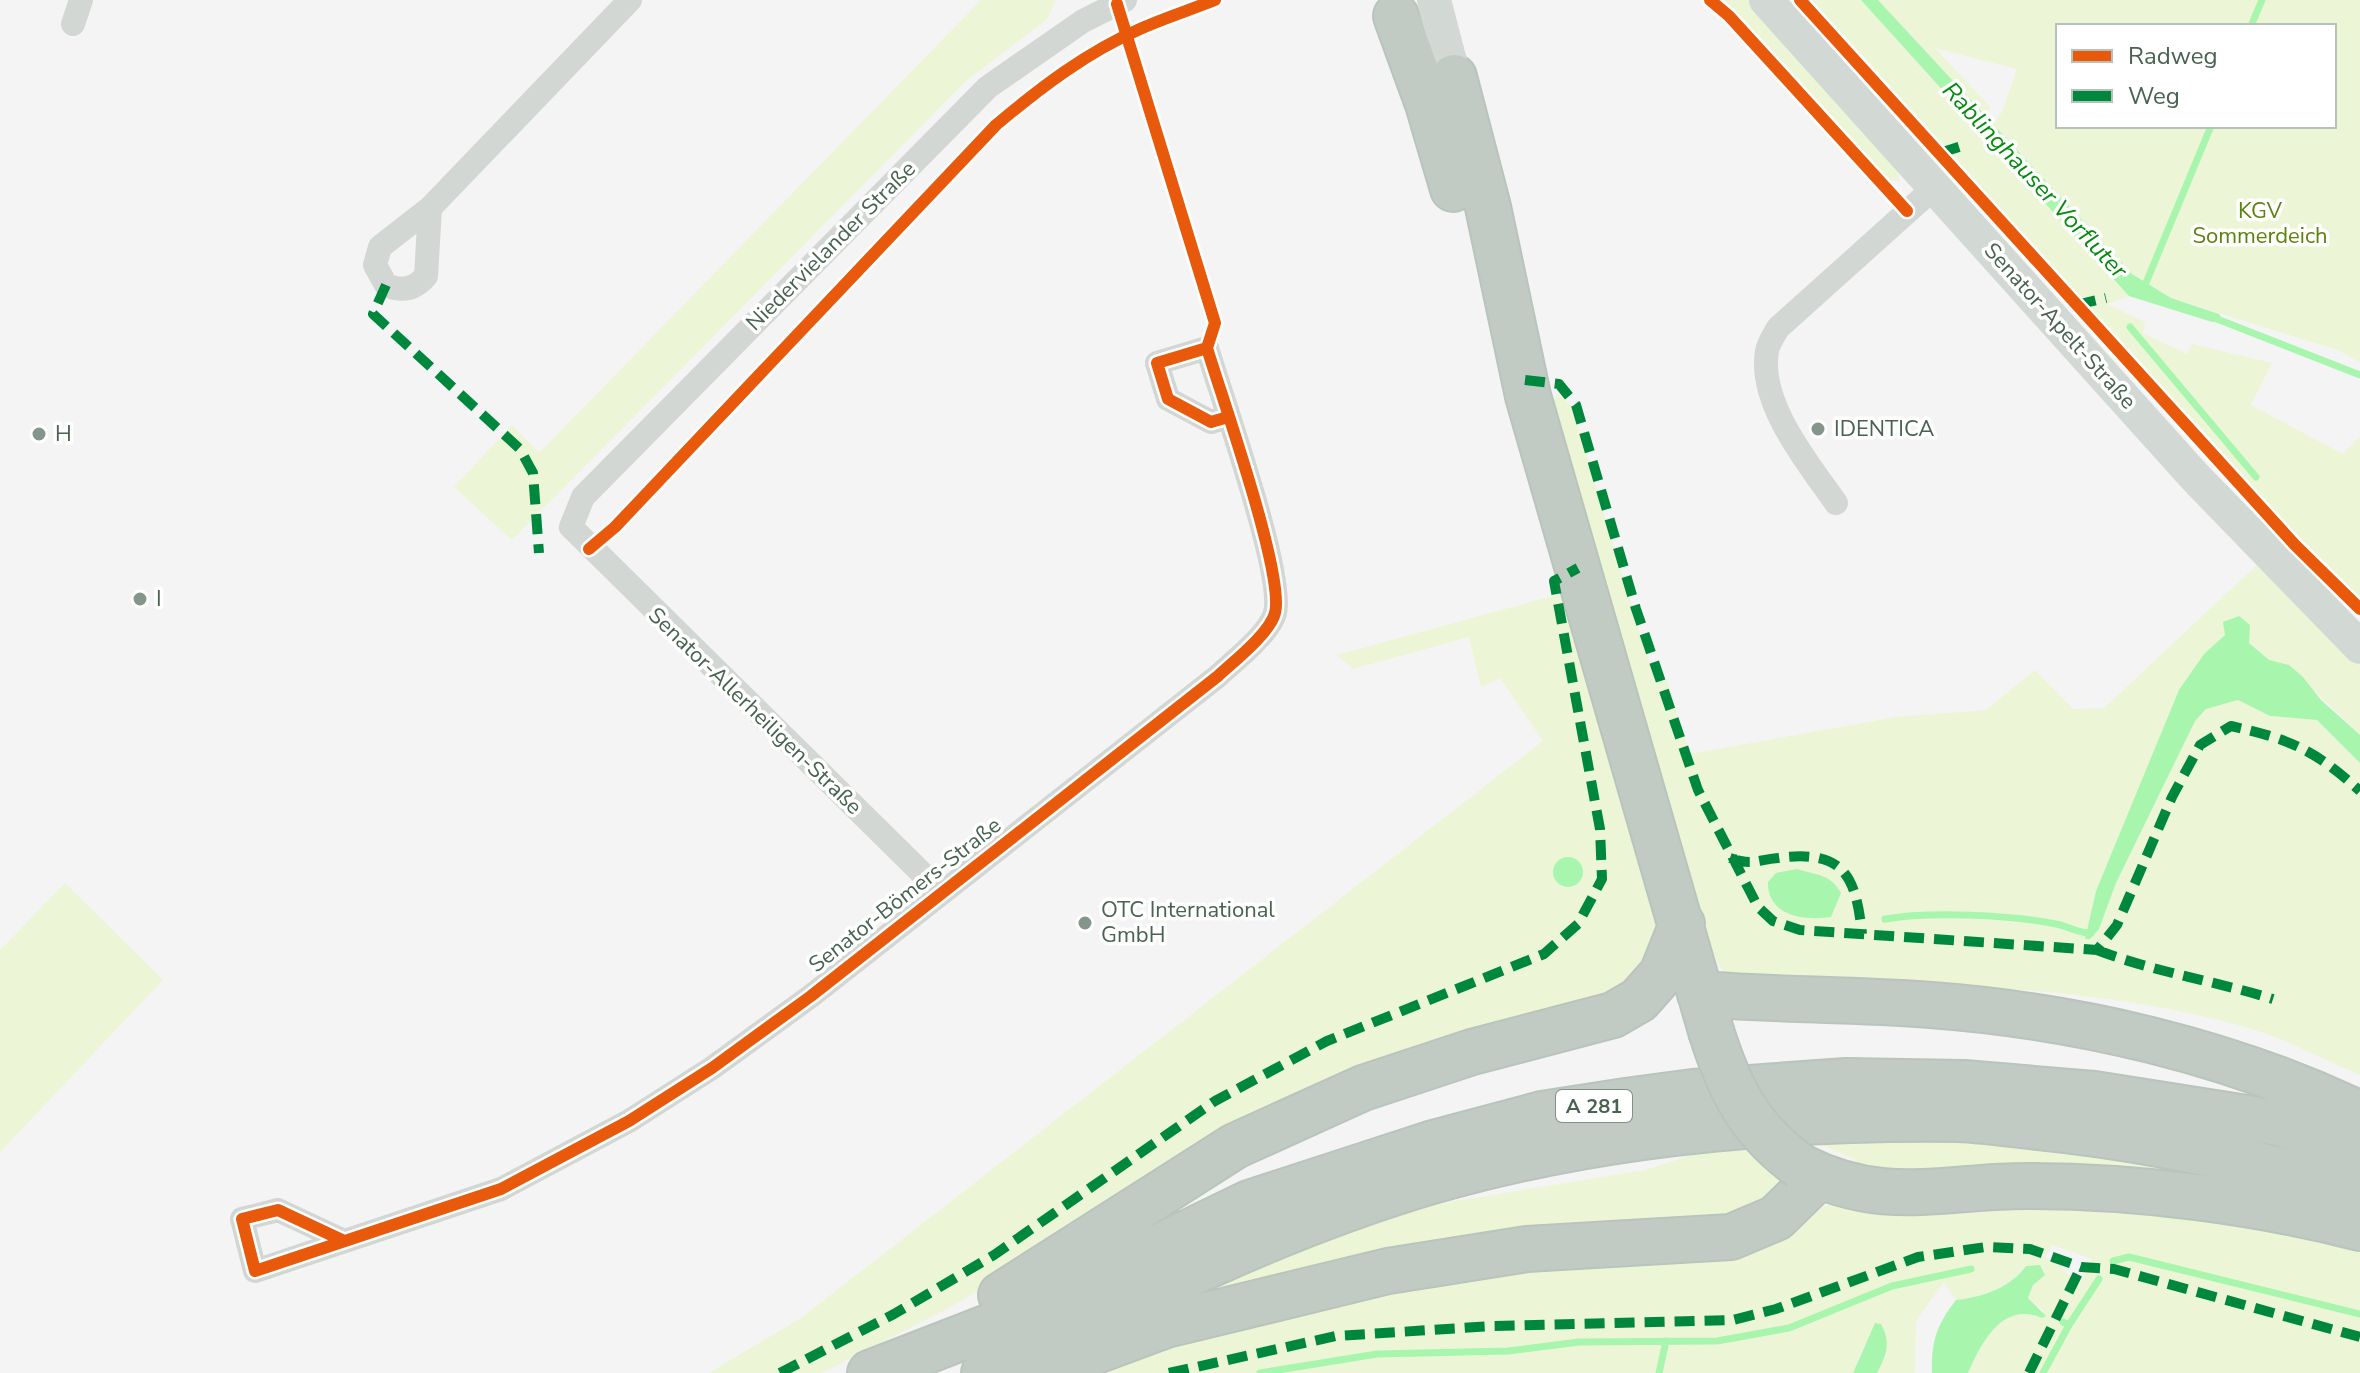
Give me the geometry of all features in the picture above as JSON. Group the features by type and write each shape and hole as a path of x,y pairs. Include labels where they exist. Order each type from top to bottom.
{"highway":[{"path":"1407,5 1428,104 1475,263 1528,396"},
{"path":"1454,77 1488,207 1528,396 1705,1012 1724,1072 1751,1121 1774,1147 1810,1172 1859,1190 1893,1193 2028,1186 2182,1196 2302,1213 2360,1228"},
{"path":"869,1373 999,1297 1235,1146 1363,1088 1472,1052 1613,1015 1639,1000 1662,974 1682,924"},
{"path":"1705,1012 1932,1005 2059,1020 2175,1047 2317,1093 2360,1114"},
{"name":"A 281","path":"869,1373 1012,1318 1119,1263 1249,1203 1430,1144 1542,1114 1626,1101 1846,1081 1964,1083 2094,1094 2278,1123 2360,1150"},
{"name":"A 281","path":"984,1373 1218,1260 1433,1181 1588,1146 1728,1127 1961,1119 2086,1132 2255,1162 2360,1192"},
{"path":"1036,1373 1166,1325 1388,1271 1527,1249 1731,1237 1776,1218 1810,1172"}],"street":[{"path":"73,24 81,0"},
{"path":"430,208 630,0"},
{"name":"Niedervielander Straße","path":"571,527 583,497 988,87 1061,36 1125,0"},
{"name":"Senator-Apelt-Straße","path":"1766,0 2195,477 2360,647"},
{"path":"1407,5 1454,77"},
{"path":"1836,503 1788,435 1769,383 1767,350 1778,328 1935,187"},
{"name":"Senator-Bömers-Straße","path":"342,1240 380,1231 501,1189 629,1121 712,1068 799,1005 1218,676 1260,636 1275,614 1274,571 1228,417"},
{"name":"Senator-Allerheiligen-Straße","path":"571,527 941,892"}],"green space":[{"path":"981,0 1056,0 1047,19 965,82 512,540 454,487 512,425 539,453"},
{"path":"1722,0 1750,0 1898,169 1899,181 1888,180"},
{"path":"1812,0 1861,0 2119,282 2129,296 2107,304 2145,322 2143,333 2187,354 2192,344 2272,363 2251,405 2343,454 2360,436 2360,600 2290,532"},
{"name":"KGV Sommerdeich","path":"1878,0 2360,0 2360,362 2337,350 2171,298 2132,274 1992,126 2002,112 2017,69 1935,48 1991,108 1982,115"},
{"path":"1557,394 1572,406 1656,683 1667,680 1690,754 1896,717 1986,710 2035,670 2073,709 2104,708 2258,564 2360,666 2360,735 2288,665 2269,661 2249,643 2225,635 2204,654 2096,891 2085,939 2099,928 2116,883 2195,720 2205,709 2238,700 2270,716 2317,720 2360,763 2360,1075 2287,1042 2242,1026 2117,1000 1991,988 1736,981 1723,971 1709,949 1551,404"},
{"path":"1567,592 1661,934 1632,990 1070,1236 949,1308 822,1373 709,1373 801,1318 1543,741 1500,678 1481,687 1469,637 1353,669 1337,655"},
{"path":"65,883 163,980 0,1152 0,950"},
{"path":"1878,1139 2001,1143 2082,1151 2271,1185 1868,1171 1854,1159 1817,1143"},
{"path":"1743,1148 1781,1180 1780,1200 1751,1218 1196,1296 1327,1240 1425,1206 1645,1170 1695,1154"},
{"path":"1835,1203 2090,1205 2360,1239 2360,1373 1968,1373 1987,1337 2005,1319 2028,1314 2042,1318 2043,1310 2028,1298 2033,1285 2045,1275 2040,1265 2026,1266 2004,1285 1966,1299 1956,1300 1944,1282 1916,1321 1915,1373 1877,1373 1886,1357 1864,1345 1853,1373 1090,1373 1159,1348 1317,1303 1797,1225 1825,1206","holes":["2052,1245 2092,1259 2079,1286 2060,1265 2045,1258"]}],"water":[{"path":"1861,0 1878,0 2132,274 2171,298 2219,314 2223,321 2212,322 2129,296"},
{"path":"2239,616 2250,625 2249,643 2269,660 2289,665 2321,700 2360,735 2360,763 2317,720 2270,716 2238,700 2206,709 2195,721 2116,883 2099,929 2090,939 2085,939 2096,891 2179,690 2204,654 2225,635 2223,622"},
{"path":"1568,857 1579,861 1583,872 1579,883 1568,887 1557,883 1553,872 1557,861"},
{"path":"1797,869 1822,876 1837,887 1841,893 1831,917 1799,917 1780,909 1774,902 1768,882 1776,873"},
{"path":"2040,1265 2045,1275 2033,1285 2028,1298 2046,1316 2042,1318 2028,1314 2005,1319 1987,1337 1968,1373 1932,1373 1936,1334 1956,1300 1995,1290 2020,1274 2026,1266"},
{"path":"1875,1323 1881,1324 1886,1337 1883,1360 1877,1373 1853,1373"}],"waterway":[{"path":"2252,24 2262,0"},
{"path":"2143,290 2210,128"},
{"name":"Rablinghauser Vorfluter","path":"2217,319 2360,375"},
{"path":"2130,327 2256,477"},
{"path":"1885,919 1924,915 1994,916 2056,924 2091,933"},
{"path":"2113,1261 2129,1257 2360,1314"},
{"path":"1260,1373 1377,1354 1508,1351 1579,1342 1717,1341 1789,1328 1892,1286 1971,1269"},
{"path":"2069,1325 2099,1279"},
{"path":"2043,1373 2069,1325 2063,1322"},
{"path":"1659,1373 1666,1341"}],"marked path":[{"path":"1940,153 1968,144"},
{"path":"386,285 373,314 520,449 533,473 539,553"},
{"path":"2076,305 2106,298"},
{"path":"1525,380 1559,384 1576,405 1636,609 1698,790 1758,907 1773,921 1800,930 2097,950 2117,925 2172,797 2200,745 2231,726 2301,748 2329,765 2360,791"},
{"path":"780,1373 894,1314 994,1255 1215,1101 1327,1041 1544,954 1578,924 1602,879 1600,829 1554,581 1578,568"},
{"path":"1730,858 1749,862 1800,856 1832,863 1842,871 1856,896 1862,934"},
{"path":"2097,950 2273,999"},
{"path":"1169,1373 1336,1336 1493,1326 1733,1320 1776,1309 1918,1257 1986,1247 2030,1249 2081,1267 2114,1269 2360,1337"},
{"path":"2029,1373 2081,1267"}],"cycle path":[{"path":"589,549 615,527 996,125 1047,84 1101,48 1149,25 1215,0"},
{"path":"1710,0 1729,16 1907,211"},
{"path":"1800,0 2295,545 2360,609"},
{"path":"1117,4 1215,323 1207,348"},
{"path":"342,1240 278,1210 242,1219 255,1271 501,1189 629,1121 712,1068 811,996 1241,655 1259,638 1275,613 1276,593 1262,525 1207,348 1157,363 1168,399 1211,422 1228,417"}],"place":[{"name":"IDENTICA","path":"1818,429"},
{"name":"H","path":"39,434"},
{"name":"I","path":"140,599"},
{"name":"OTC International GmbH","path":"1085,923"}]}
